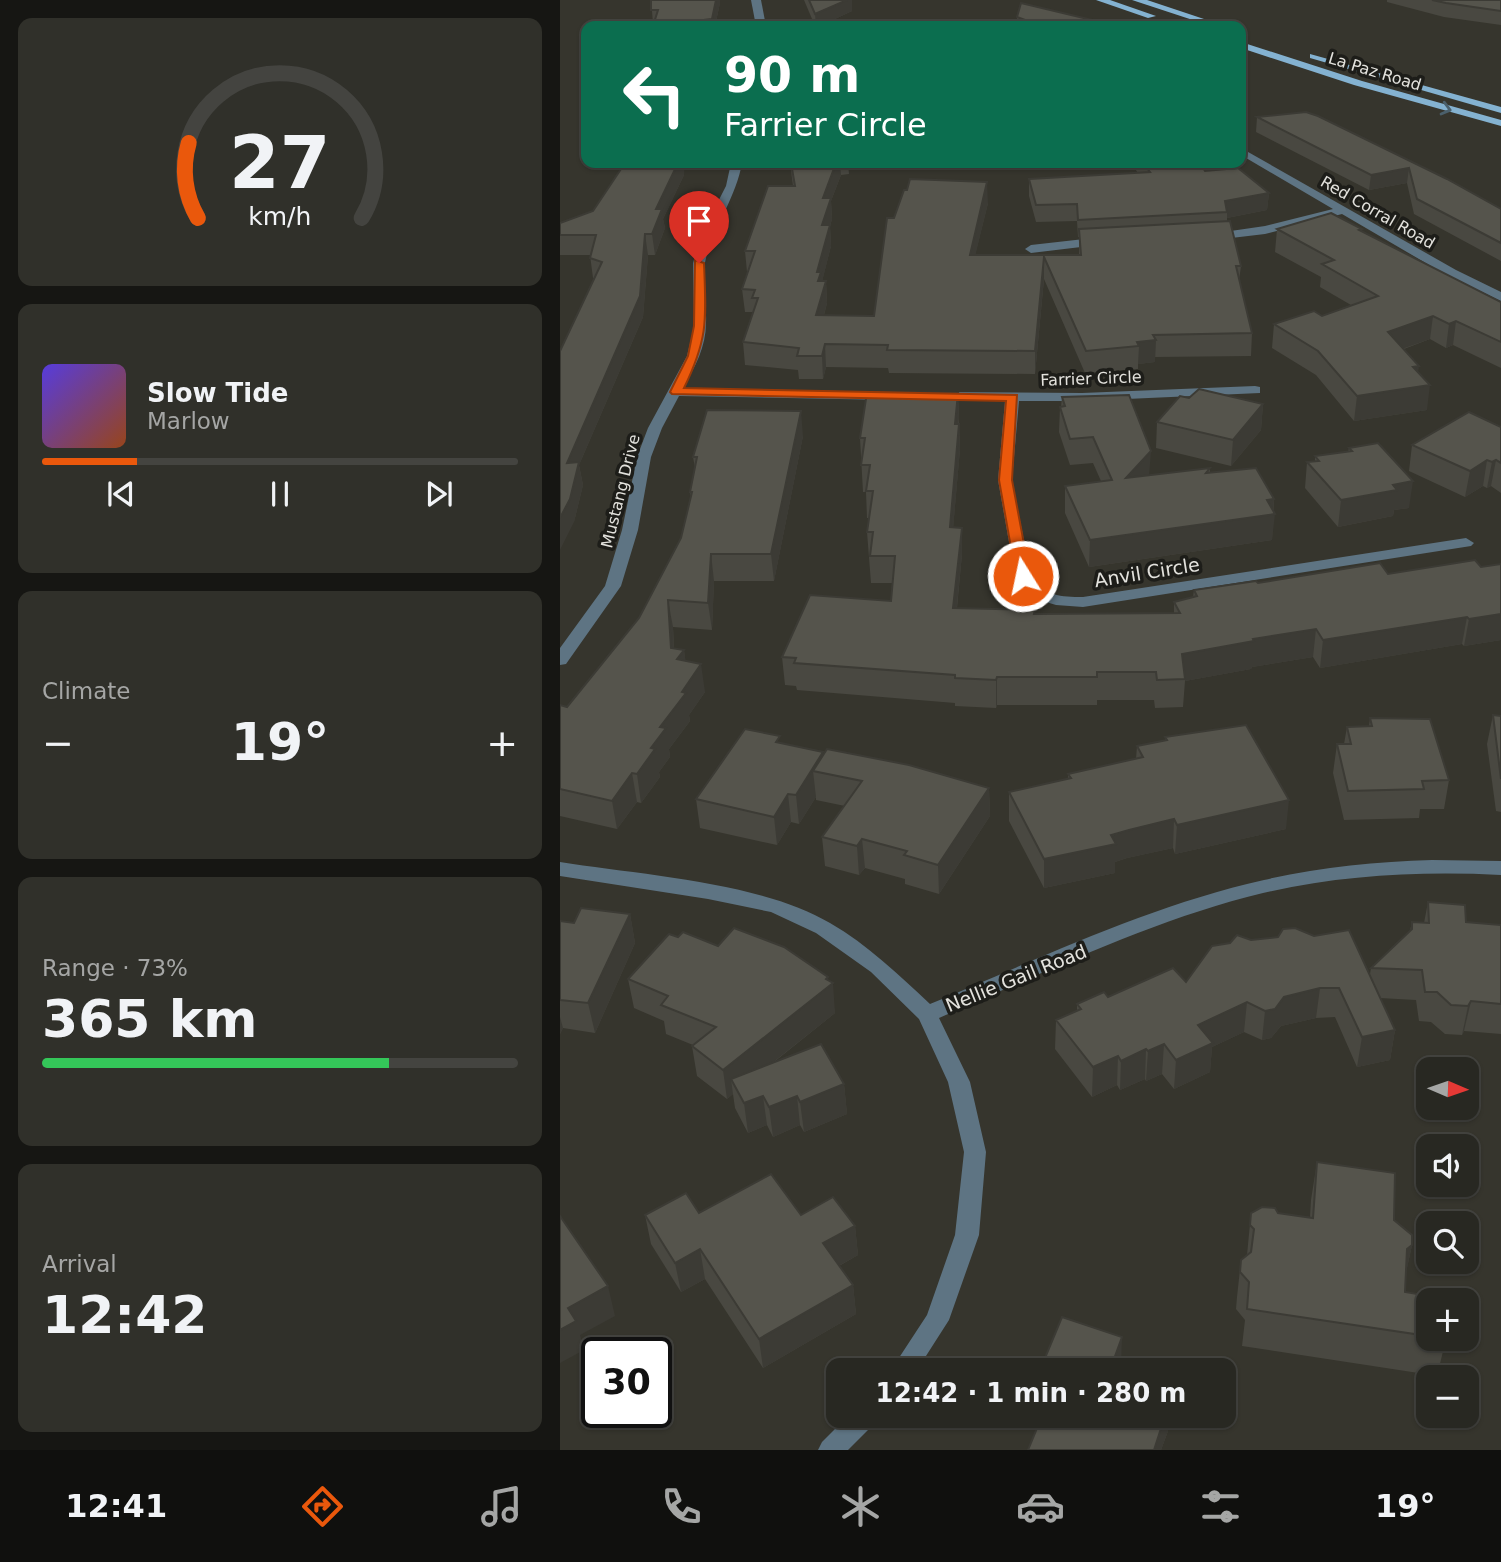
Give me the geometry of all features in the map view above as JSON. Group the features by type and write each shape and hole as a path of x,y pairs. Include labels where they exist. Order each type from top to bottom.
{"main road":[{"path":"1101,0 1159,19"},
{"path":"1137,0 1204,21"},
{"path":"1246,35 1280,45"},
{"name":"La Paz Road","path":"1246,47 1358,83 1501,123"},
{"name":"La Paz Road","path":"1306,54 1501,110"}],"street":[{"path":"757,0 760,21"},
{"name":"Red Corral Road","path":"1246,154 1452,273 1501,297"},
{"name":"Mustang Drive","path":"560,660 613,586 630,530 644,457 655,428 694,356 700,326 699,263 706,237 732,186 735,168"},
{"path":"1197,239 1265,230 1343,210"},
{"path":"1031,249 1117,241"},
{"name":"Farrier Circle","path":"676,392 1013,397 1255,390"},
{"name":"Anvil Circle","path":"1013,397 1005,480 1023,576 1031,590 1044,598 1083,601 1466,543"},
{"name":"Nellie Gail Road","path":"560,869 708,892 776,906 823,928 878,967 927,1014 1148,923 1230,895 1306,879 1391,869 1501,868"},
{"path":"911,1358 937,1320 967,1235 975,1152 959,1082 927,1014"},
{"path":"831,1450 853,1428"}],"building":[{"path":"651,0 716,0 712,19 704,21 655,21 658,10 651,10"},
{"path":"809,0 847,0 815,14"},
{"path":"1432,0 1501,0 1501,11 1446,3"},
{"path":"1021,3 1095,21 1028,21 1017,17"},
{"path":"1306,112 1447,179 1501,209 1501,243 1417,199 1409,168 1371,175 1257,117"},
{"path":"622,168 676,168 656,209 662,209 652,234 645,234 640,296 567,463 579,462 570,499 560,518 560,351 602,262 590,258 596,235 560,235 560,223 593,211"},
{"path":"792,168 834,168 823,198 831,198 822,225 830,225 817,272 821,272 818,281 826,281 816,315 874,316 887,218 894,218 910,179 987,182 970,255 1081,255 1079,229 1230,221 1241,266 1236,266 1252,333 1153,335 1156,340 1137,342 1139,346 1086,351 1044,257 1035,351 887,350 888,345 825,344 822,356 797,356 799,348 743,342 758,298 752,298 755,290 742,289 755,251 745,251 768,186 795,186"},
{"path":"1147,168 1203,168 1205,171 1238,168 1269,193 1225,201 1227,212 1078,220 1077,204 1036,205 1029,179 1150,172"},
{"path":"1331,213 1501,302 1501,342 1456,321 1449,324 1433,316 1388,332 1419,366 1413,367 1430,385 1357,396 1318,351 1274,324 1314,311 1322,316 1378,296 1322,264 1334,260 1277,229"},
{"path":"1199,389 1263,404 1233,440 1157,422 1180,396 1189,398"},
{"path":"867,392 958,393 955,424 959,424 950,527 962,528 953,608 1035,610 1034,614 1180,613 1174,602 1197,596 1194,590 1256,581 1258,583 1380,563 1388,574 1475,560 1481,567 1501,564 1501,614 1323,640 1316,629 1253,639 1254,641 1182,654 1185,679 1157,680 1156,672 1097,672 1097,677 997,677 996,680 794,663 796,658 782,657 810,595 891,601 895,556 870,556 873,532 867,532 873,491 866,491 870,465 861,465 865,438 860,438"},
{"path":"1129,395 1151,451 1126,478 1210,468 1206,473 1256,468 1274,499 1267,500 1275,514 1090,540 1065,486 1112,480 1093,437 1070,439 1060,407 1065,406 1062,397"},
{"path":"707,410 801,411 771,554 711,554 708,603 668,600 671,648 684,650 677,659 701,664 682,692 686,693 660,727 666,728 637,774 632,773 612,801 560,789 560,705 567,707 639,618 681,538 692,492 697,457 693,457"},
{"path":"1469,412 1501,427 1501,463 1487,460 1470,471 1412,445"},
{"path":"1378,443 1413,481 1393,485 1397,490 1341,500 1307,462 1319,461 1315,456 1352,451 1349,448"},
{"path":"1493,715 1501,716 1501,779"},
{"path":"1370,718 1430,719 1449,780 1422,781 1424,789 1348,791 1337,744 1351,744 1347,727 1372,726"},
{"path":"1246,725 1289,800 1177,825 1174,819 1111,835 1116,844 1044,859 1009,792 1071,778 1068,774 1143,757 1137,746 1167,740 1165,737"},
{"path":"745,729 780,736 776,742 823,752 796,795 788,794 774,817 696,799"},
{"path":"827,749 909,765 989,788 938,865 904,855 907,851 862,839 857,846 822,837 862,781 813,771"},
{"path":"1428,902 1465,905 1466,922 1501,925 1501,1004 1471,1001 1468,1006 1451,1005 1437,992 1425,992 1422,970 1371,968 1412,929 1412,922 1429,923"},
{"path":"581,908 630,914 588,1003 560,1000 560,921 574,923"},
{"path":"734,928 784,947 833,983 723,1070 692,1046 716,1027 661,1005 668,996 628,979 669,934 678,937 683,932 718,946"},
{"path":"1295,928 1314,936 1349,930 1395,1030 1362,1037 1339,988 1320,988 1284,997 1275,1009 1265,1011 1247,1002 1198,1025 1213,1043 1176,1060 1164,1044 1121,1061 1118,1056 1093,1067 1056,1020 1081,1009 1077,1004 1104,992 1108,997 1173,968 1186,982 1212,946 1230,943 1237,935 1251,940 1278,937 1283,929"},
{"path":"821,1044 844,1084 800,1102 797,1096 769,1107 763,1096 744,1103 731,1079"},
{"path":"1317,1162 1395,1173 1394,1220 1412,1235 1412,1245 1407,1249 1405,1292 1416,1294 1416,1334 1247,1309 1249,1282 1240,1272 1241,1260 1251,1252 1254,1229 1250,1225 1251,1213 1262,1207 1275,1208 1278,1213 1313,1218"},
{"path":"771,1174 801,1215 833,1197 855,1226 823,1243 853,1285 759,1339 700,1249 675,1263 645,1215 686,1193 699,1213"},
{"path":"560,1216 608,1286 568,1308 576,1321 560,1330"},
{"path":"1062,1317 1122,1337 1114,1358 1045,1358"},
{"path":"1037,1428 1161,1428 1154,1450 1028,1450"}],"route":[{"path":"699,263 700,326 694,356 676,392 1013,397 1005,480 1023,576"}]}
